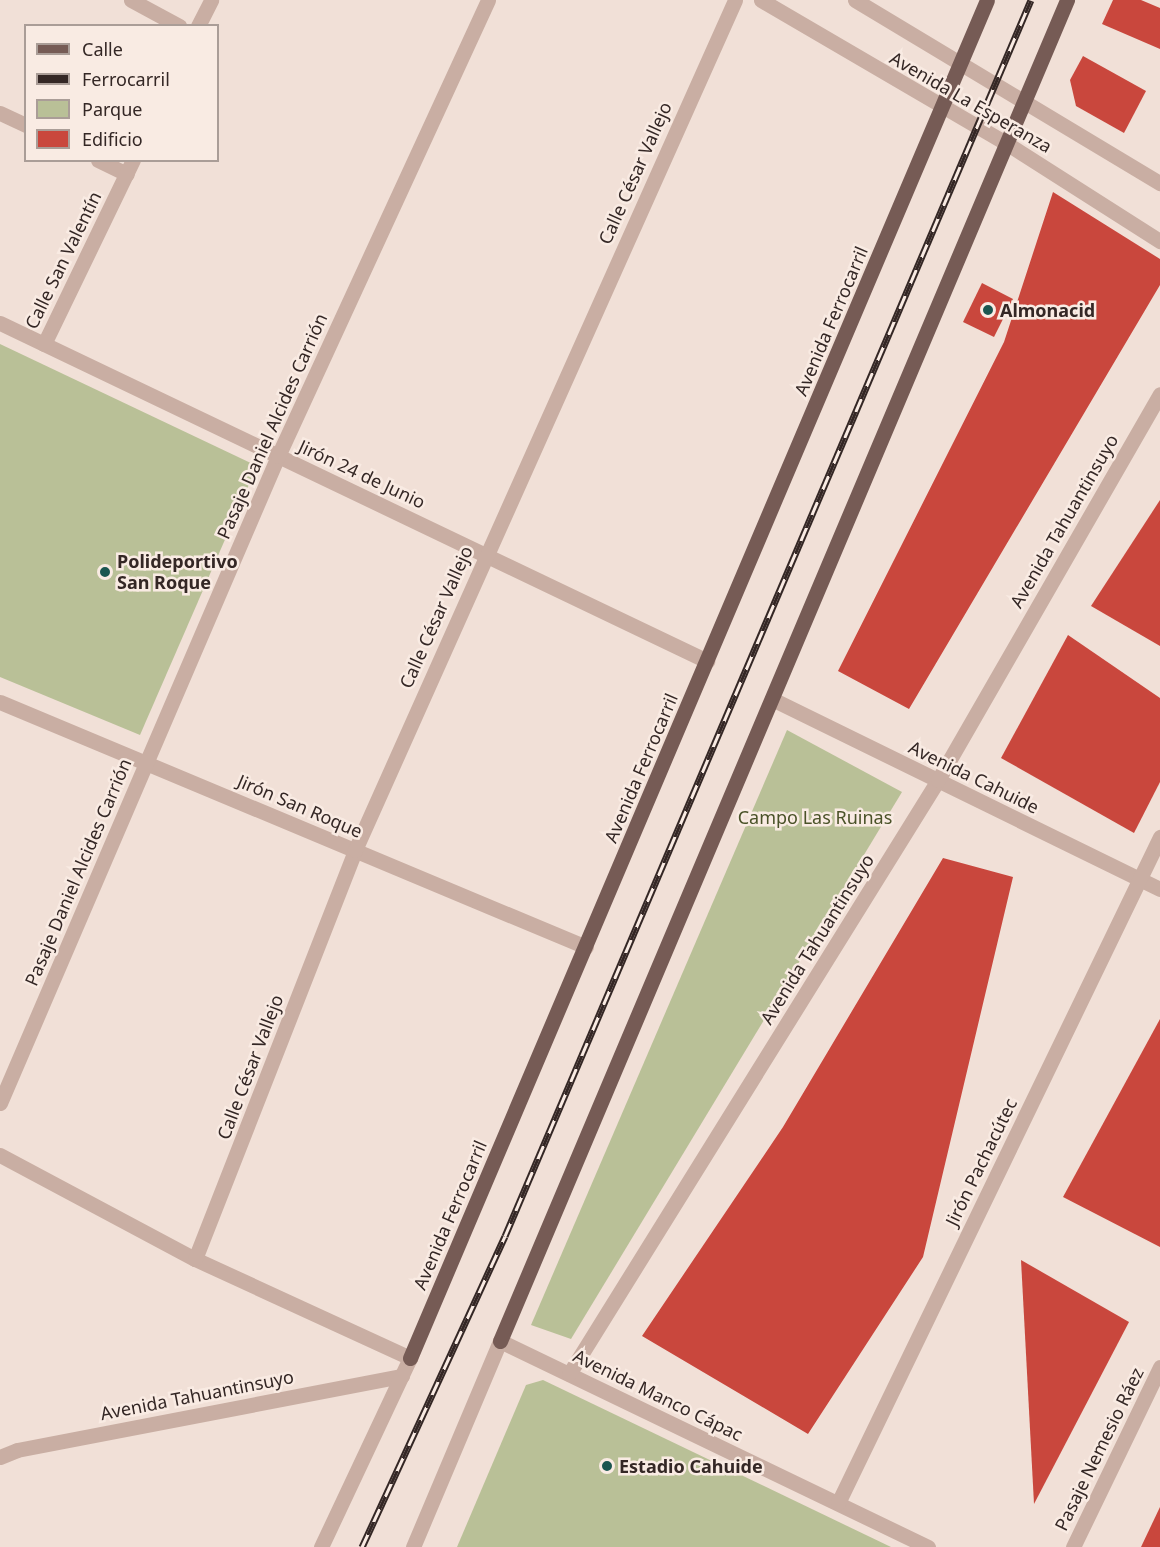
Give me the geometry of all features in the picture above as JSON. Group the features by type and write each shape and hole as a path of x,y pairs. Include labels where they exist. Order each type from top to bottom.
{"main road":[{"name":"Avenida Ferrocarril","path":"410,1358 943,110 960,62 987,0"},
{"path":"500,1341 1067,0"}],"street":[{"path":"131,0 175,24"},
{"path":"199,24 211,0"},
{"name":"Pasaje Daniel Alcides Carrión","path":"0,1103 278,456 488,0"},
{"name":"Calle César Vallejo","path":"195,1259 355,850 735,0"},
{"name":"Avenida La Esperanza","path":"760,0 943,110 1006,143 1160,241"},
{"name":"Avenida La Esperanza","path":"855,0 1160,183"},
{"path":"0,113 24,124"},
{"path":"107,162 130,167"},
{"name":"Calle San Valentín","path":"44,344 130,167"},
{"name":"Jirón 24 de Junio","path":"0,323 707,661"},
{"name":"Avenida Tahuantinsuyo","path":"569,1374 938,780 1160,394"},
{"name":"Avenida Cahuide","path":"772,699 1160,890"},
{"name":"Jirón San Roque","path":"0,702 586,947"},
{"name":"Jirón Pachacútec","path":"838,1503 1160,837"},
{"path":"0,1155 195,1259 410,1358"},
{"path":"413,1547 500,1341"},
{"name":"Avenida Manco Cápac","path":"500,1341 928,1547"},
{"name":"Avenida Ferrocarril","path":"321,1547 410,1358"},
{"name":"Pasaje Nemesio Ráez","path":"1073,1547 1160,1367"},
{"name":"Avenida Tahuantinsuyo","path":"0,1457 17,1450 402,1376"}],"green space":[{"name":"Polideportivo San Roque","path":"0,344 257,466 140,735 0,677"},
{"name":"Campo Las Ruinas","path":"787,730 902,792 571,1339 531,1325"},
{"name":"Estadio Cahuide","path":"543,1380 891,1547 457,1547 526,1385"}],"building":[{"path":"1113,0 1141,0 1160,8 1160,49 1102,24"},
{"path":"1083,56 1146,91 1124,133 1076,106 1070,80"},
{"path":"1053,192 1160,259 1160,285 909,709 838,671 1004,342"},
{"name":"Almonacid","path":"982,283 1013,299 994,337 963,322"},
{"path":"1160,500 1160,646 1091,606"},
{"path":"1068,635 1160,698 1160,782 1134,833 1001,758"},
{"path":"943,858 1013,877 923,1257 808,1434 642,1336 783,1127"},
{"path":"1160,1019 1160,1247 1063,1197"},
{"path":"1021,1260 1129,1322 1034,1504"},
{"path":"1160,1507 1160,1547 1141,1547"}],"railway":[{"path":"362,1547 505,1236 1031,0"}],"place":[{"name":"Almonacid","path":"988,310"},
{"name":"Polideportivo San Roque","path":"105,572"},
{"name":"Estadio Cahuide","path":"607,1466"}]}
